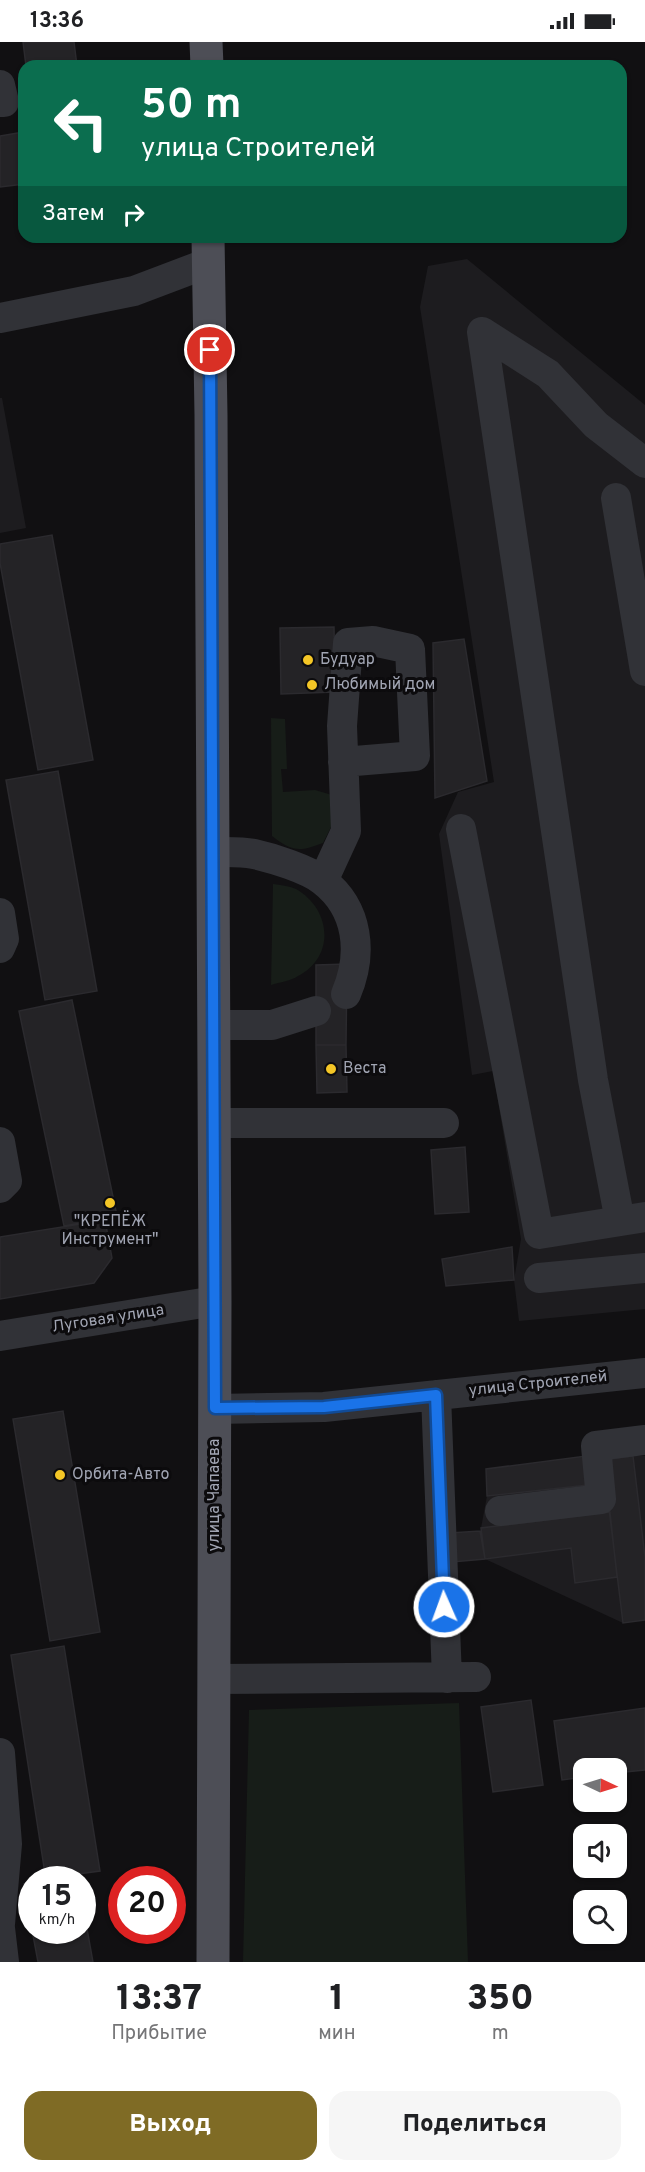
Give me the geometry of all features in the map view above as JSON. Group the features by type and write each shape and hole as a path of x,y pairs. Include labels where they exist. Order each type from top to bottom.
{"main road":[{"path":"207,42 207,60"},
{"name":"улица Чапаева","path":"208,250 211,415 215,1301 213,1962"}],"street":[{"path":"0,85 4,102 0,102"},
{"path":"0,318 134,291 208,250"},
{"path":"461,829 539,1234 632,1219 593,1080 482,332 548,374 596,424 645,462"},
{"path":"616,498 645,671"},
{"path":"323,881 346,831 343,762"},
{"path":"212,852 251,853 280,862 323,881 351,915 356,962 346,994"},
{"path":"0,913 4,939 0,948"},
{"path":"213,1025 272,1025 316,1011"},
{"path":"214,1123 444,1123"},
{"path":"0,1142 7,1181 0,1188"},
{"path":"539,1278 645,1268"},
{"name":"Луговая улица","path":"0,1336 215,1301"},
{"name":"улица Строителей","path":"215,1408 324,1407 644,1377"},
{"path":"214,1679 462,1678 436,1395"},
{"path":"500,1511 601,1499 596,1446 645,1440"},
{"path":"0,1753 8,1844 0,1926 4,1962"}],"shaded area":[{"path":"467,259 645,405 645,1309 519,1321 514,1280 521,1239 493,1071 472,1075 439,834 458,792 494,782 420,307 428,266"},
{"path":"0,398 2,398 26,528 0,533"},
{"path":"271,718 285,719 287,769 281,769 283,792 315,790 332,795 332,825 323,843 296,849 272,836"},
{"path":"273,884 296,889 308,898 322,920 324,932 319,957 310,967 295,978 271,985"},
{"path":"586,1456 645,1456 645,1620 623,1623 485,1559 481,1528 487,1496 486,1469"},
{"path":"459,1703 468,1962 243,1962 249,1710"}],"building":[{"path":"23,42 74,42 76,60 25,60"},
{"path":"18,133 18,185 0,187 0,136"},
{"path":"52,535 93,760 38,770 0,563 0,544"},
{"name":"Будуар","path":"334,627 335,692 281,694 280,628"},
{"path":"464,639 487,781 435,798 433,643"},
{"path":"58,771 97,991 45,1000 6,780"},
{"path":"347,964 346,1045 316,1045 316,965"},
{"path":"72,1000 117,1216 64,1226 19,1011"},
{"name":"Веста","path":"316,1045 346,1045 347,1092 317,1093"},
{"path":"465,1147 469,1212 435,1214 431,1150"},
{"path":"105,1220 112,1258 94,1283 0,1299 0,1237"},
{"path":"512,1247 514,1280 446,1286 442,1259"},
{"path":"63,1411 100,1632 50,1641 13,1419"},
{"path":"586,1456 588,1485 487,1496 486,1469"},
{"path":"633,1456 645,1557 645,1620 623,1623 603,1460"},
{"path":"610,1512 617,1577 575,1583 571,1548 485,1559 481,1528"},
{"path":"480,1531 485,1559 452,1562 450,1533"},
{"path":"64,1646 100,1871 96,1872 96,1866 44,1866 11,1655"},
{"path":"531,1700 543,1785 493,1792 481,1707"},
{"path":"645,1708 645,1770 627,1772 627,1758 573,1758 573,1778 562,1780 554,1721"},
{"path":"35,1944 90,1944 93,1962 38,1962"}],"place":[{"name":"Будуар","path":"308,660"},
{"name":"Любимый дом","path":"312,685"},
{"name":"Веста","path":"331,1069"},
{"name":"\"КРЕПЁЖ Инструмент\"","path":"110,1203"},
{"name":"Орбита-Авто","path":"60,1475"}],"route":[{"path":"210,350 215,1408 324,1407 436,1395 444,1607"}]}
